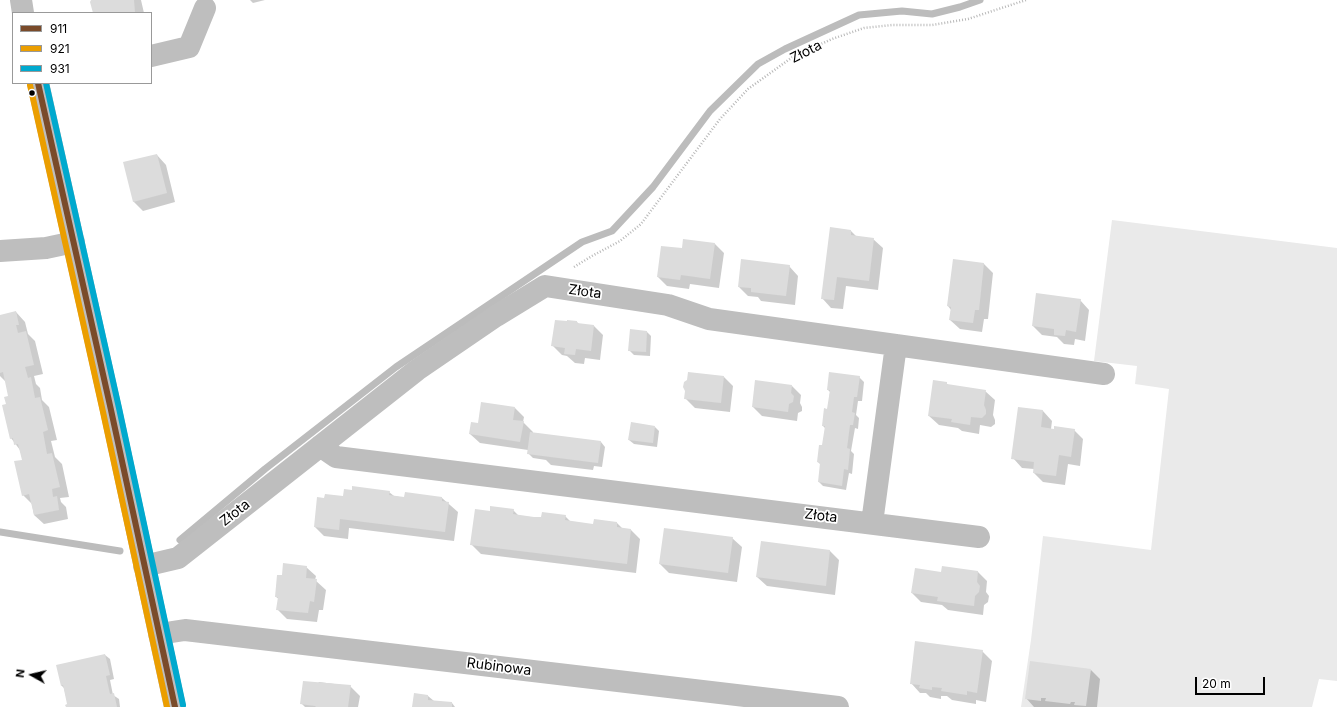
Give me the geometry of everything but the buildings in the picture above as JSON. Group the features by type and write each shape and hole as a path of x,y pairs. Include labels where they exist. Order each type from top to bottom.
{"street":[{"path":"21,0 24,12"},
{"path":"152,56 189,47 205,8"},
{"path":"38,84 175,707"},
{"path":"0,250 46,248 74,242"},
{"name":"Złota","path":"144,566 178,558 417,370 496,316 545,286 668,305 709,319 1104,374"},
{"path":"872,523 896,345"},
{"name":"Złota","path":"320,446 336,457 979,537"},
{"name":"Rubinowa","path":"159,634 185,630 838,707"}],"path":[{"name":"Złota","path":"592,256 620,241 641,224 720,119 748,89 794,56 832,39 864,28 892,25 932,25 968,19 1026,0"}],"shaded area":[{"path":"1112,220 1337,248 1337,681 1319,679 1312,707 1021,707 1031,640 1043,536 1151,550 1169,389 1135,384 1137,366 1094,361"}],"waterway":[{"path":"180,540 265,469 396,367 582,242 612,231 653,187 710,111 758,64 785,49 859,15 902,11 932,14 980,0"},
{"path":"0,532 120,551"}],"transit line":[{"name":"911","path":"38,84 175,707"},
{"name":"931","path":"46,84 119,408 183,705"},
{"name":"921","path":"30,85 167,707"}]}
